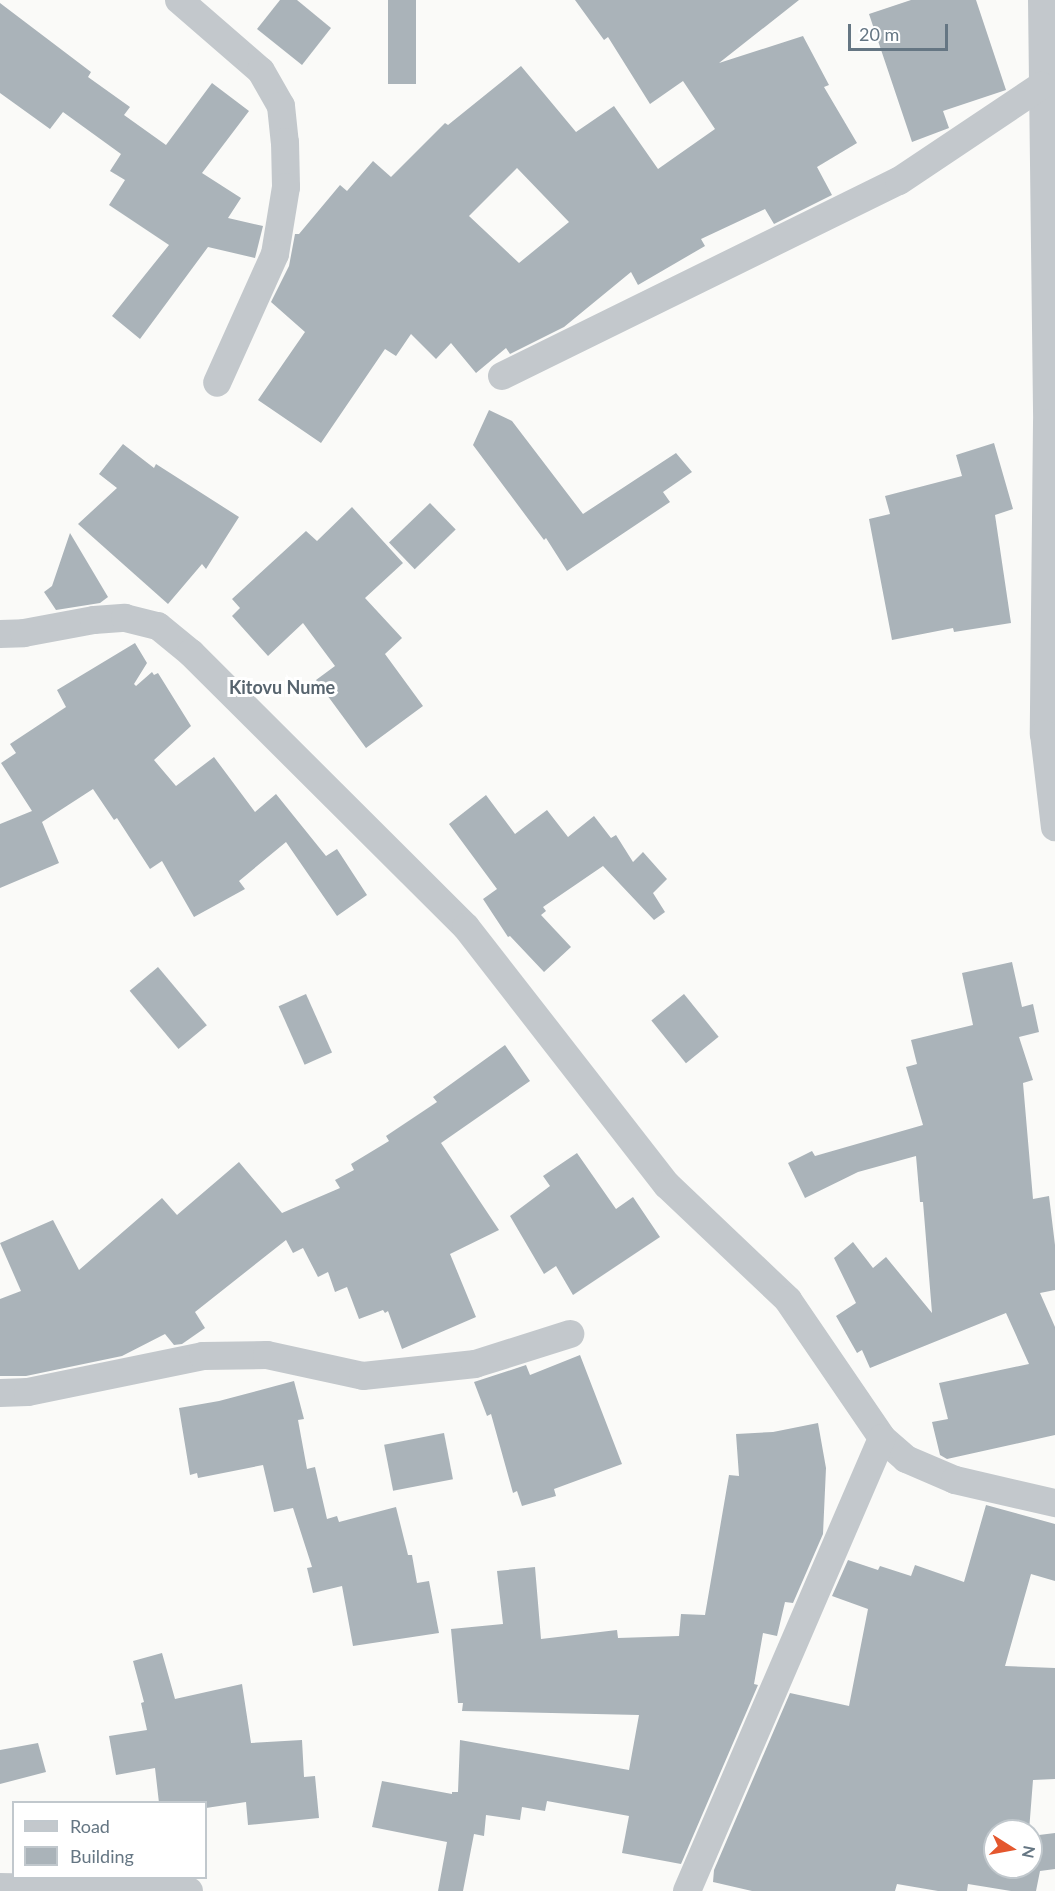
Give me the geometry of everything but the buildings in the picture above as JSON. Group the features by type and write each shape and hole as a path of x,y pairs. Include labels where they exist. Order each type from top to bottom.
{"street":[{"path":"179,0 261,71 281,106 285,142 286,187 275,254 217,383"},
{"path":"1042,0 1041,86 1047,423 1044,734 1055,827"},
{"path":"502,376 898,182 1041,86"},
{"path":"0,634 24,633 94,620 125,618 158,626 191,652 466,927 667,1185 788,1300 882,1438 906,1459 955,1480 1055,1503"},
{"path":"0,1393 28,1392 203,1356 267,1355 363,1376 476,1364 570,1334"},
{"path":"687,1891 882,1438"},
{"path":"0,1887 189,1891"}],"district":[{"name":"Kitovu Nume","path":"282,687"}]}
